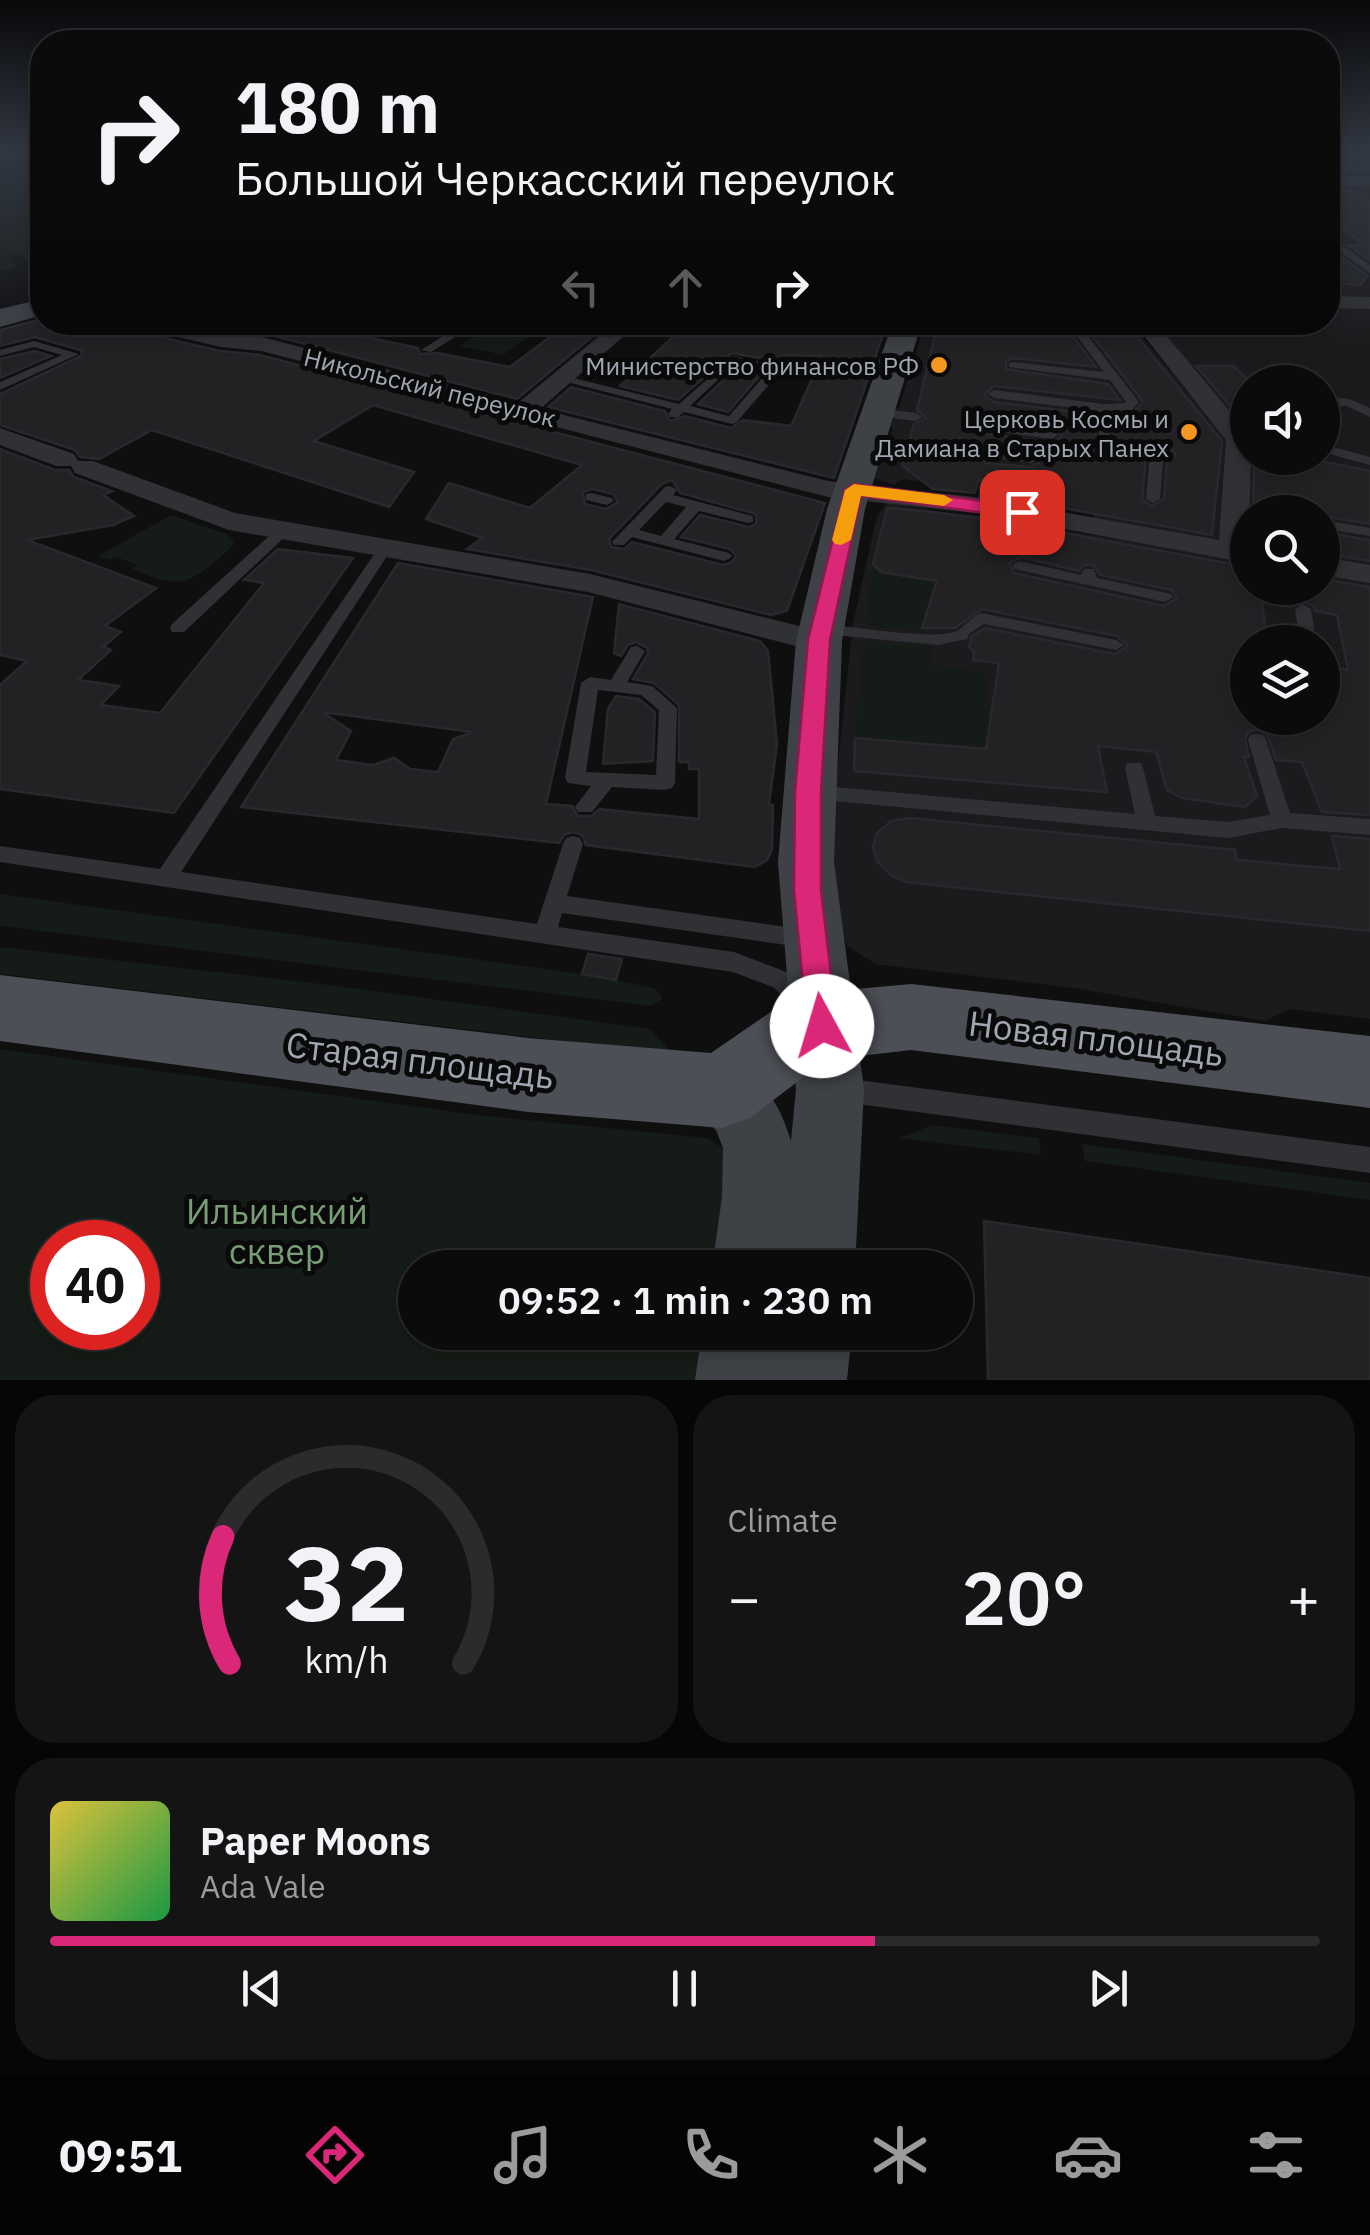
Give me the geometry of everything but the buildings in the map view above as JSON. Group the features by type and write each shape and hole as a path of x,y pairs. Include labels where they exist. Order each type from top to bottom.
{"main road":[{"name":"Старая площадь","path":"0,1008 528,1074 740,1090"},
{"name":"Новая площадь","path":"821,1068 911,1017 1370,1072"},
{"path":"740,1090 786,1043 821,1068"}],"street":[{"path":"1340,302 1370,303"},
{"path":"0,318 30,311"},
{"name":"Никольский переулок","path":"199,335 262,344 390,372 524,410 648,438 708,462 828,489 986,495 1092,533 1150,533 1230,551"},
{"path":"524,410 614,335"},
{"path":"817,1250 821,1068 806,862 820,635 854,490 904,335"},
{"path":"1155,335 1230,418"},
{"path":"0,436 230,521 593,578 664,606 820,635"},
{"path":"1340,569 1370,574"},
{"path":"740,1090 737,1100 750,1120 761,1177 752,1250"},
{"path":"736,1380 797,1354"}],"lane":[{"path":"1340,249 1370,270"},
{"path":"427,350 452,335"},
{"path":"994,394 1103,408 1128,406 1133,402 1081,335"},
{"path":"0,353 34,344 73,354 0,386"},
{"path":"562,379 678,411 732,420 778,367 734,359 678,411"},
{"path":"1013,366 1115,377"},
{"path":"0,374 15,380"},
{"path":"1340,402 1370,413"},
{"path":"1103,408 1106,435"},
{"path":"881,413 916,417"},
{"path":"976,425 1052,434"},
{"path":"1340,453 1370,461"},
{"path":"992,457 993,454 1032,459"},
{"path":"1153,499 1157,454 1165,455"},
{"path":"724,556 664,540 624,537 643,512 667,493 748,519"},
{"path":"590,497 606,502"},
{"path":"664,540 696,505"},
{"path":"1340,527 1370,532"},
{"path":"178,628 284,530"},
{"path":"167,876 386,546"},
{"path":"1020,566 1089,576 1166,597"},
{"path":"1302,609 1305,625"},
{"path":"820,635 938,640 965,632 981,618 1116,645"},
{"path":"616,686 637,651"},
{"path":"590,683 616,686 646,690 668,708 665,783 575,778 590,683"},
{"path":"1257,740 1282,820"},
{"path":"1134,768 1147,823"},
{"path":"585,807 607,780"},
{"path":"808,792 1228,830 1282,820 1370,827"},
{"path":"545,933 573,844"},
{"path":"0,854 167,876 757,968 781,980 821,1068 1370,1160"},
{"path":"555,903 813,940"}],"shaded area":[{"path":"1340,214 1370,214 1370,300 1340,300"},
{"path":"1340,305 1370,305 1370,569 1340,564 1340,495 1249,495 1251,475 1340,475 1340,365 1230,365 1230,413 1164,335 1340,335"},
{"path":"921,335 1141,335 1229,442 1219,542 1094,518 1092,508 903,479 894,485 873,478 873,467 881,464 893,428 887,424 891,410 899,408"},
{"path":"887,503 1230,556 1230,605 1340,605 1340,575 1370,580 1370,1019 1290,1009 1265,1021 1074,988 876,964 847,946 832,909 837,772 853,623 877,516"}],"green space":[{"path":"0,214 30,214 30,261 19,254 5,258 18,267 0,271"},
{"path":"476,335 531,335 503,355 460,346"},
{"path":"171,515 227,534 234,541 231,548 205,570 176,582 132,569 137,565 116,557 110,560 98,556"},
{"path":"873,564 881,572 937,581 921,631 865,625"},
{"path":"864,641 931,647 932,665 985,673 989,732 986,749 855,738"},
{"path":"0,894 582,974 655,988 663,998 651,1006 0,926"},
{"path":"0,947 338,986 650,1029 673,1054 0,974"},
{"name":"Ильинский сквер","path":"0,1049 477,1115 707,1138 725,1149 732,1250 398,1250 398,1350 722,1350 718,1380 0,1380"},
{"path":"932,1125 1039,1138 1041,1155 899,1138"},
{"path":"1082,1144 1370,1183 1370,1200 1085,1161"}],"slow traffic":[{"path":"841,540 854,490 944,500"}],"place":[{"name":"Министерство финансов РФ","path":"939,365"},
{"name":"Церковь Космы и Дамиана в Старых Панех","path":"1189,432"}],"route":[{"path":"822,1026 806,862 808,792 819,640 838,563 846,509 854,490 1022,512"}]}
